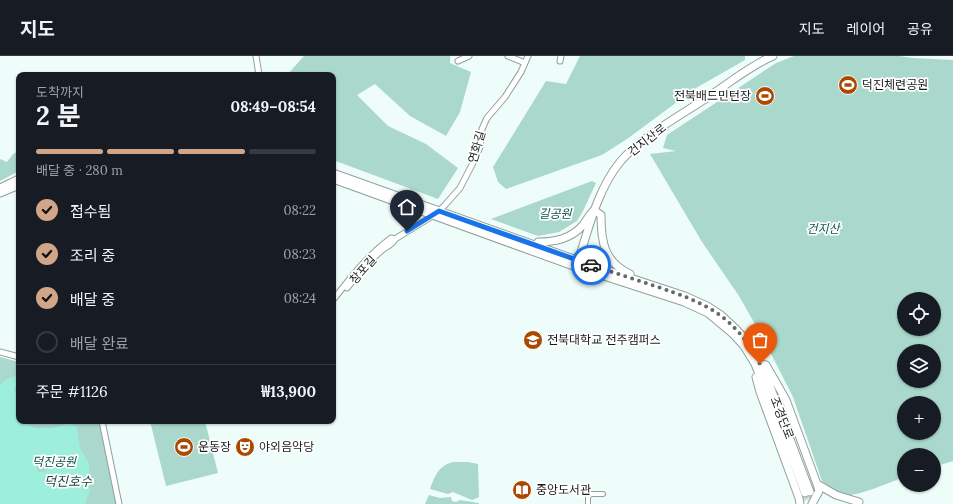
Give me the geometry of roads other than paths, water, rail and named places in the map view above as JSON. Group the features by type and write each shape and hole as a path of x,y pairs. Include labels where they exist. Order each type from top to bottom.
{"street":[{"path":"256,56 259,72"},
{"path":"458,61 469,56"},
{"path":"508,56 525,64"},
{"name":"연화길","path":"436,213 446,205 463,183 480,147 482,129 486,118 505,97 521,72 528,56"},
{"name":"건지산로","path":"577,264 594,210 613,172 620,162 635,148 669,123 771,56"},
{"name":"조경단로","path":"336,174 436,213 697,307 719,321 732,333 757,364"},
{"path":"0,188 16,180"},
{"name":"조경단로","path":"336,180 400,204 436,213 536,246 577,264 646,283 697,301 721,315 747,341 808,492"},
{"path":"0,193 16,186"},
{"path":"536,246 538,242 560,240 575,232 583,225 594,210 601,215 603,242 609,257 621,270 646,283"},
{"name":"창포길","path":"336,300 368,263 382,250 395,239 436,213"},
{"name":"창포길","path":"336,296 366,259 391,238 395,239"},
{"path":"0,352 16,356"},
{"path":"807,504 799,501 760,392 753,367 757,364 766,365 786,400 819,491 812,504"},
{"path":"103,424 119,504"},
{"path":"817,484 836,495 859,502"},
{"path":"588,504 588,497 591,494 603,494"}],"water":[{"name":"덕진호수","path":"16,376 16,386 14,389 16,392 16,424 26,424 39,428 53,428 67,424 72,424 77,427 80,448 89,463 90,491 85,504 0,504 0,385 7,379","holes":["43,459 49,463 47,471 43,472 38,471 36,465 38,461"]}],"tunnel":[{"path":"805,493 809,504"}],"place":[{"name":"덕진체련공원","path":"848,85"},
{"name":"전북배드민턴장","path":"765,96"},
{"name":"전북대학교 전주캠퍼스","path":"533,340"},
{"name":"운동장","path":"184,447"},
{"name":"야외음악당","path":"245,447"},
{"name":"중앙도서관","path":"522,490"}],"park label":[{"name":"길공원","path":"555,214"},
{"name":"건지산","path":"823,229"},
{"name":"덕진공원","path":"54,462"}]}
